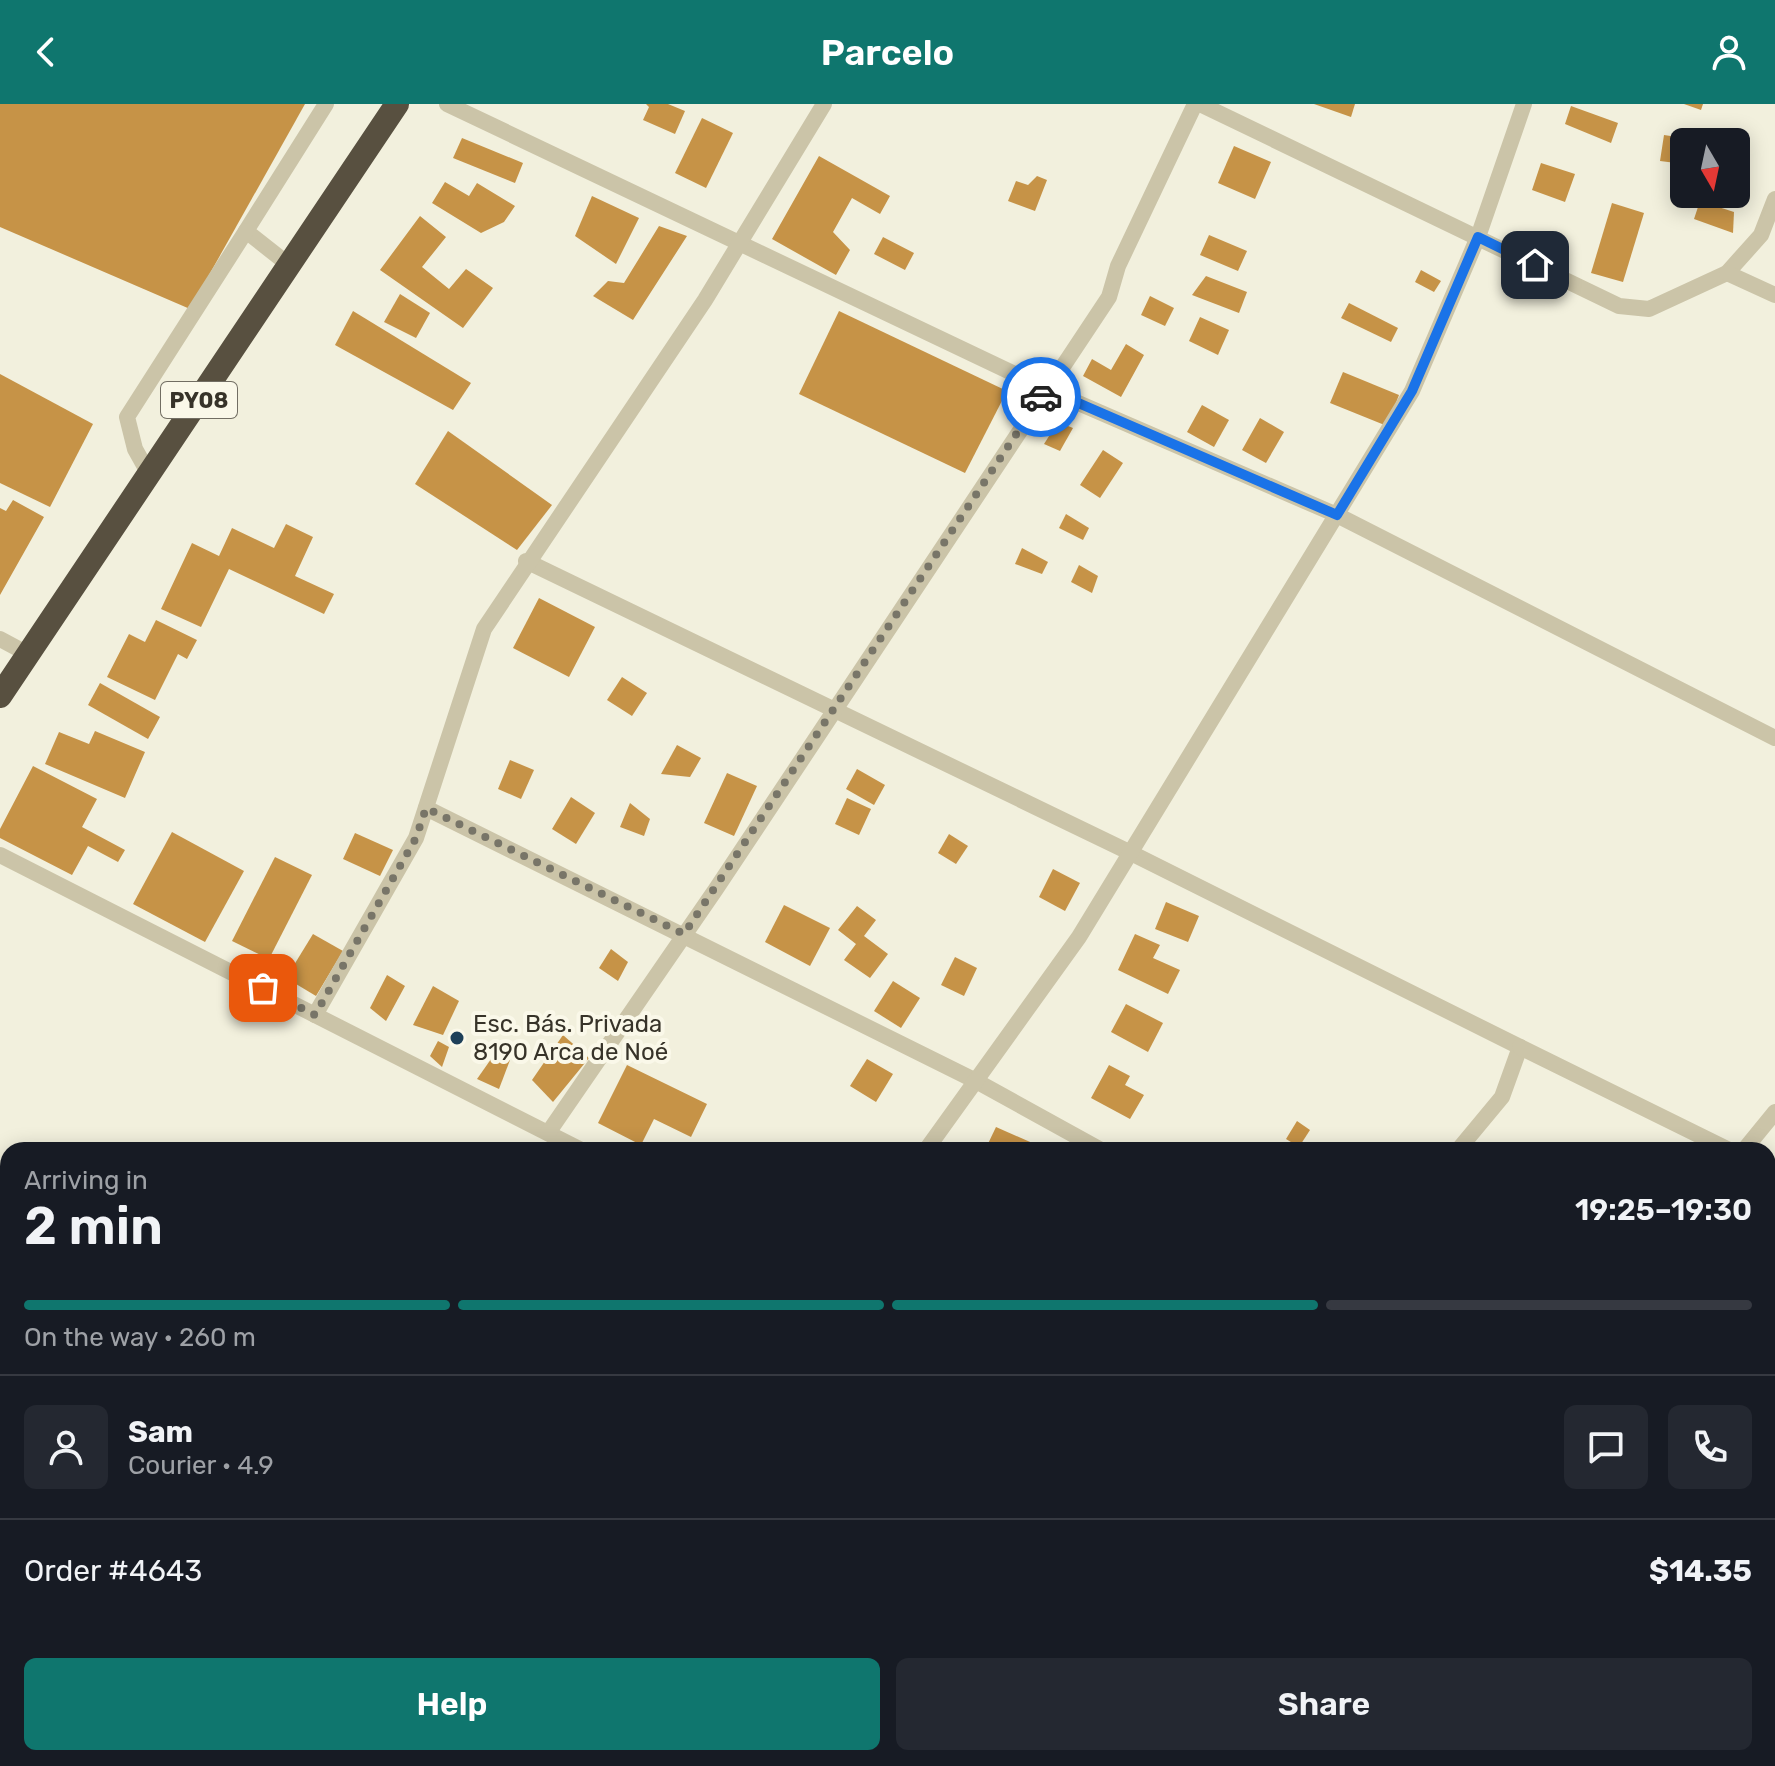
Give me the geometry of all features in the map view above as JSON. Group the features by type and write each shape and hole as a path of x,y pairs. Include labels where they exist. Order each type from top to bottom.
{"highway":[{"name":"PY08","path":"0,696 289,265 390,106"}],"street":[{"path":"149,474 135,449 127,417 326,104"},
{"path":"447,104 1046,389 1337,515 1775,738"},
{"path":"315,1015 416,838 484,629 526,561 740,243 824,104"},
{"path":"548,1133 1109,297 1118,266 1197,104 1619,306 1649,309 1727,273 1761,235 1775,199"},
{"path":"932,1142 1079,937 1412,391 1478,237 1524,104"},
{"path":"246,231 289,265"},
{"path":"1727,273 1775,295"},
{"path":"526,561 1131,853 1713,1142"},
{"path":"0,639 28,654"},
{"path":"426,808 976,1081 1087,1142"},
{"path":"0,855 565,1142"},
{"path":"1465,1142 1502,1097 1520,1047"},
{"path":"1751,1142 1775,1112"}],"building":[{"path":"0,104 305,104 190,309 0,227"},
{"path":"646,104 668,104 685,111 675,134 643,120 649,107"},
{"path":"1314,104 1355,104 1351,117"},
{"path":"1684,104 1703,104 1701,110"},
{"path":"1571,106 1618,123 1611,143 1565,124"},
{"path":"702,118 733,133 706,188 675,173"},
{"path":"1664,135 1670,136 1670,162 1660,161"},
{"path":"462,138 523,163 515,183 453,158"},
{"path":"1234,146 1271,162 1255,199 1218,183"},
{"path":"819,156 890,196 880,214 852,198 833,232 850,250 836,275 772,239"},
{"path":"1541,163 1575,174 1565,202 1532,190"},
{"path":"1037,176 1047,180 1035,211 1008,201 1016,181 1028,185"},
{"path":"445,182 469,196 477,183 515,206 504,222 481,233 432,203"},
{"path":"592,196 639,218 616,264 575,236"},
{"path":"1612,203 1644,213 1623,282 1591,273"},
{"path":"1698,208 1722,208 1734,212 1733,233 1694,219"},
{"path":"420,216 446,237 422,267 449,289 466,269 493,288 463,328 380,270"},
{"path":"659,226 687,236 633,320 593,296 608,281 624,283"},
{"path":"1209,235 1247,251 1238,271 1200,255"},
{"path":"883,237 914,253 905,270 874,254"},
{"path":"1421,270 1441,281 1434,292 1415,282"},
{"path":"1206,276 1247,292 1239,313 1192,295"},
{"path":"400,294 430,313 416,338 384,322"},
{"path":"1150,296 1174,308 1165,326 1141,315"},
{"path":"1349,303 1398,328 1391,342 1341,318"},
{"path":"353,311 471,383 453,410 335,345"},
{"path":"839,311 1007,391 965,473 799,394"},
{"path":"1200,317 1229,330 1218,355 1189,341"},
{"path":"1126,344 1144,355 1121,397 1083,376 1092,359 1111,370"},
{"path":"1343,372 1399,395 1387,426 1330,403"},
{"path":"0,374 93,424 50,507 0,483"},
{"path":"1202,405 1229,420 1214,447 1187,432"},
{"path":"1260,418 1284,432 1266,463 1242,450"},
{"path":"1058,422 1073,428 1060,451 1044,444"},
{"path":"448,431 552,505 517,550 415,484"},
{"path":"1103,450 1123,463 1100,498 1080,485"},
{"path":"13,500 44,517 0,595 0,508 6,511"},
{"path":"1066,514 1089,528 1083,540 1059,528"},
{"path":"286,524 313,537 295,576 334,594 324,614 229,569 201,627 161,609 192,543 219,556 232,528 274,548"},
{"path":"1022,548 1048,562 1042,574 1015,564"},
{"path":"1079,565 1098,576 1092,593 1071,582"},
{"path":"539,598 595,627 569,677 513,648"},
{"path":"156,620 197,640 187,659 178,654 155,700 107,677 129,634 145,642"},
{"path":"622,677 647,693 632,716 607,700"},
{"path":"100,683 160,717 148,739 88,705"},
{"path":"95,731 145,752 125,798 45,764 59,732 89,744"},
{"path":"677,745 701,758 690,777 661,774"},
{"path":"510,760 534,770 521,799 498,789"},
{"path":"33,766 97,799 82,827 125,850 118,862 88,846 72,875 0,838 0,829"},
{"path":"857,769 885,785 874,805 846,789"},
{"path":"727,773 757,786 734,836 704,823"},
{"path":"571,797 595,813 576,844 552,829"},
{"path":"847,798 871,809 859,835 835,824"},
{"path":"630,803 650,819 644,836 620,827"},
{"path":"172,832 244,871 205,942 133,904"},
{"path":"355,833 393,850 380,876 343,859"},
{"path":"949,834 968,846 956,864 938,853"},
{"path":"275,857 312,875 269,959 232,941"},
{"path":"1053,869 1080,883 1065,911 1039,897"},
{"path":"1166,902 1199,916 1188,942 1155,929"},
{"path":"784,905 830,928 810,966 765,942"},
{"path":"857,906 876,920 864,936 888,954 870,978 844,960 856,944 838,930"},
{"path":"313,934 343,951 316,996 286,978"},
{"path":"1135,934 1160,945 1153,958 1180,970 1168,994 1118,970"},
{"path":"611,949 628,962 618,981 599,968"},
{"path":"955,957 977,968 964,996 941,985"},
{"path":"387,975 405,986 386,1021 370,1008"},
{"path":"893,981 920,998 901,1028 874,1011"},
{"path":"433,986 459,1001 443,1035 413,1025"},
{"path":"1126,1004 1163,1023 1148,1052 1111,1032"},
{"path":"563,1035 589,1058 553,1102 532,1080"},
{"path":"438,1041 449,1047 442,1067 430,1056"},
{"path":"496,1052 510,1060 499,1089 477,1079"},
{"path":"867,1059 893,1074 876,1102 850,1086"},
{"path":"627,1065 707,1104 691,1137 654,1119 642,1142 635,1142 598,1123"},
{"path":"1109,1065 1130,1076 1125,1085 1144,1095 1130,1119 1091,1098"},
{"path":"1297,1121 1310,1130 1302,1142 1286,1139"},
{"path":"996,1127 1030,1142 989,1142"}],"way so far":[{"path":"263,988 315,1015 416,838 426,808 684,934 1041,397"}],"place":[{"name":"Esc. Bás. Privada 8190 Arca de Noé","path":"457,1038"}],"route":[{"path":"1041,397 1046,389 1337,515 1412,391 1478,237 1535,265"}]}
